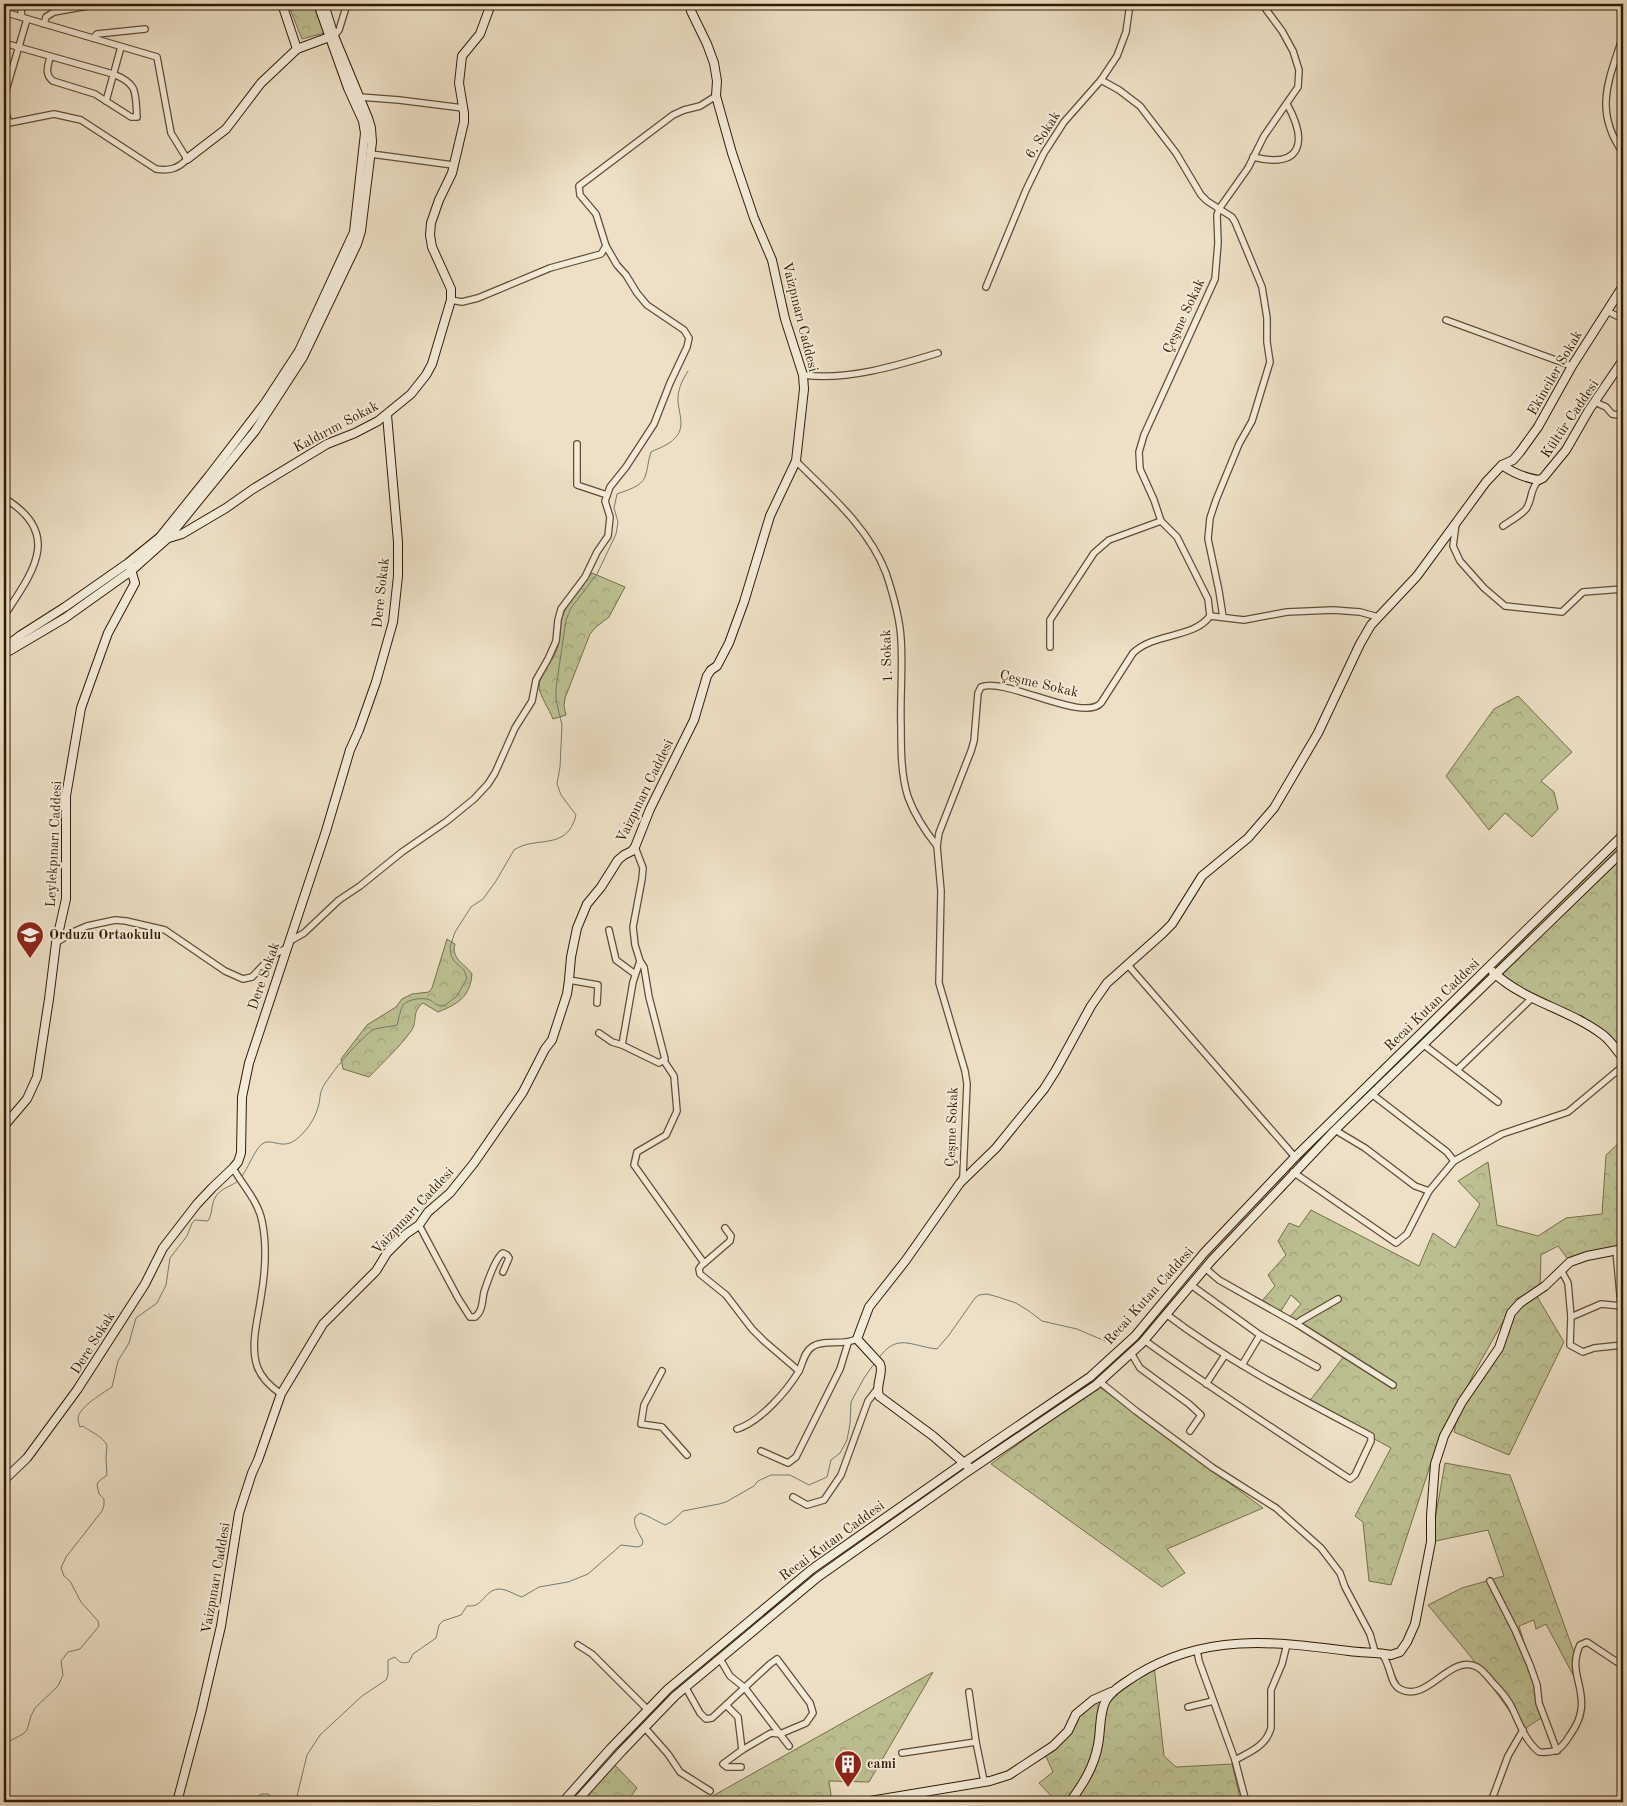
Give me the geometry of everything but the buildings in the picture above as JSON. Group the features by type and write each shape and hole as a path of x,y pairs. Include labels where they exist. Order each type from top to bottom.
{"street":[{"path":"4,98 25,18 20,4"},
{"path":"44,24 46,18 54,12 99,4"},
{"path":"282,4 297,48"},
{"path":"164,538 255,431 303,357 361,233 371,154 371,128 318,4"},
{"path":"324,4 332,37"},
{"path":"4,107 6,123 54,114 68,116 81,120 156,169 167,170 180,167 187,159 226,129 261,83 297,48 332,37 339,30 347,4"},
{"path":"491,4 480,34 462,56 460,83 464,122 452,173 436,206 431,223 432,247 451,289 451,300 468,301 478,298 550,268 601,254 606,246"},
{"name":"Vaizpınarı Caddesi","path":"177,1802 221,1626 239,1513 281,1394 323,1324 376,1271 387,1253 406,1234 419,1225 428,1212 450,1193 474,1163 523,1092 552,1040 569,980 573,943 580,920 587,904 618,860 635,847 650,809 694,720 707,676 717,666 729,643 744,602 770,516 796,461 804,389 802,375 785,319 772,260 754,218 728,140 716,96 717,81 714,63 691,11 690,4"},
{"name":"6. Sokak","path":"986,287 1026,190 1044,153 1064,122 1101,80 1121,50 1130,4"},
{"path":"1219,208 1241,179 1264,136 1298,87 1299,70 1289,42 1262,4"},
{"path":"4,12 157,57 171,134 187,159"},
{"path":"93,38 97,34 145,29"},
{"path":"1623,36 1608,80 1606,94 1610,124 1623,153"},
{"path":"4,43 18,48 50,56 113,74 127,80 135,94 137,117 132,117 95,94 48,78 46,71 50,56"},
{"path":"106,100 121,46"},
{"path":"1101,80 1119,90 1140,106 1176,153 1201,195 1232,217 1262,288 1267,318 1266,342 1270,362 1252,421 1239,444 1210,518 1208,539 1223,616"},
{"path":"56,943 87,926 115,920 126,921 165,930 225,971 243,979 252,978 273,955 304,933 339,900 375,875 402,852 447,821 474,799 488,784 495,773 515,728 529,707 536,680 556,641 561,609 585,578 597,552 608,536 610,517 605,501 607,495 613,482 654,424 670,383 689,343 687,334 682,327 654,310 641,299 613,259 606,246 596,214 580,195 579,186 674,115 700,106 716,96"},
{"path":"357,98 399,100 463,108"},
{"path":"164,538 245,430 299,352 354,232 366,133 357,98"},
{"path":"1254,157 1278,160 1289,156 1296,149 1300,140 1298,126 1287,104"},
{"path":"371,154 454,165"},
{"name":"Çeşme Sokak","path":"960,1183 963,1176 967,1084 965,1071 939,983 940,891 937,846 942,824 974,741 978,693 981,687 987,685 1001,687 1069,706 1095,707 1101,702 1133,653 1140,647 1151,641 1183,632 1201,624 1210,616 1208,599 1177,537 1161,521 1140,469 1138,459 1140,447 1177,360 1213,284 1218,257 1217,215 1219,208"},
{"name":"Ekinciler Sokak","path":"857,1339 868,1308 906,1260 960,1183 996,1148 1038,1096 1056,1070 1101,991 1114,975 1172,924 1202,876 1248,838 1274,808 1318,733 1360,644 1378,617 1417,576 1486,482 1502,466 1513,460 1532,435 1572,366 1623,286"},
{"name":"Kaldırım Sokak","path":"5,649 21,635 130,567 164,538 182,534 327,444 367,428 387,415 411,394 430,369 451,300"},
{"path":"1607,311 1623,319"},
{"path":"1446,320 1572,366"},
{"path":"802,375 822,378 839,376 920,359 938,353"},
{"name":"Kültür Caddesi","path":"1539,480 1566,450 1623,360"},
{"path":"1595,402 1606,407 1612,414 1623,416"},
{"name":"Dere Sokak","path":"4,1480 27,1458 78,1390 145,1284 163,1248 196,1204 233,1168 241,1153 241,1107 249,1063 326,831 350,750 376,682 393,622 398,576 398,542 387,415"},
{"path":"576,444 577,485 607,495"},
{"name":"1. Sokak","path":"796,461 862,532 886,573 900,632 901,745 904,779 912,809 937,846"},
{"path":"1502,466 1511,472 1539,480 1533,486 1532,495 1526,509 1503,526"},
{"path":"4,498 17,506 34,528 38,540 38,555 33,569 4,616"},
{"path":"1050,647 1050,620 1053,613 1099,547 1109,540 1161,521"},
{"path":"1456,522 1453,546 1460,561 1484,588 1505,606 1562,612 1583,592 1623,589"},
{"name":"Leylekpınarı Caddesi","path":"4,1126 27,1099 36,1077 56,943 66,899 66,796 77,723 84,697 108,632 135,584 130,567"},
{"path":"1210,616 1223,616 1229,619 1244,620 1287,612 1333,610 1360,612 1378,617"},
{"name":"Recai Kutan Caddesi","path":"563,1802 610,1749 668,1689 812,1568 963,1462 1090,1377 1135,1336 1204,1253 1295,1157 1623,835"},
{"path":"635,847 643,868 633,927 635,945 644,967 650,1003 665,1054 664,1061 674,1076 677,1111 666,1135 637,1152 634,1165 704,1263"},
{"name":"Recai Kutan Caddesi","path":"576,1802 644,1728 686,1688 818,1577 1100,1382 1144,1340 1205,1268 1293,1172 1623,852"},
{"path":"609,930 616,960 635,974"},
{"path":"622,1045 635,974 640,961"},
{"path":"1127,964 1295,1157"},
{"path":"1488,968 1532,998 1582,1021 1605,1036 1623,1058"},
{"path":"569,980 598,985 597,1003"},
{"path":"1457,1070 1532,998"},
{"path":"599,1033 612,1042 659,1063 664,1061"},
{"path":"1424,1045 1498,1102"},
{"path":"1293,1172 1396,1243 1408,1234 1429,1191 1454,1162 1502,1134 1568,1112 1623,1066"},
{"path":"1373,1094 1447,1152 1454,1162"},
{"path":"1335,1130 1365,1148 1415,1186 1429,1191"},
{"path":"233,1168 253,1198 260,1212 263,1228 263,1281 256,1330 256,1364 263,1378 281,1394"},
{"path":"419,1225 470,1317 475,1318 480,1313 485,1289 497,1258 503,1253 507,1254 509,1258 503,1272"},
{"path":"725,1228 731,1236 730,1241 704,1263 699,1269 700,1274 726,1295 752,1329 798,1371"},
{"path":"1389,1664 1407,1642 1415,1624 1431,1542 1435,1464 1444,1436 1462,1402 1499,1348 1511,1314 1520,1303 1545,1286 1570,1262 1587,1256 1620,1250 1623,1336"},
{"path":"1205,1268 1219,1280 1297,1324 1393,1385"},
{"path":"1561,1270 1568,1283 1571,1317 1570,1345 1583,1352 1594,1348 1623,1345"},
{"path":"1191,1285 1260,1335 1317,1367"},
{"path":"1297,1324 1338,1299"},
{"path":"1571,1317 1602,1304 1622,1306"},
{"path":"1144,1340 1206,1384 1350,1479 1355,1475 1372,1441 1371,1436 1225,1355 1200,1340 1166,1314"},
{"path":"1242,1365 1260,1335"},
{"path":"737,1429 766,1411 798,1371 804,1357 812,1347 823,1343 848,1343 857,1339 882,1368 878,1388 879,1396 933,1436 971,1470"},
{"path":"760,1451 788,1463 796,1457 840,1369 848,1343"},
{"path":"1131,1353 1140,1368 1190,1404 1201,1415 1190,1432"},
{"path":"1206,1384 1225,1355"},
{"path":"662,1371 644,1405 641,1424 662,1427 687,1455"},
{"path":"1100,1382 1213,1468 1265,1500 1321,1548 1340,1573 1378,1653 1387,1659 1394,1683 1401,1689 1412,1691 1424,1688 1456,1667 1464,1664 1476,1666 1487,1675 1508,1701 1529,1744 1539,1752 1557,1751 1574,1729 1582,1711 1575,1667 1575,1655 1580,1645 1587,1642 1623,1666"},
{"path":"793,1497 807,1505 824,1500 840,1476 868,1401 878,1388"},
{"path":"1490,1581 1515,1630 1530,1665 1537,1685 1539,1703 1557,1751"},
{"path":"864,1802 1009,1775 1053,1746 1068,1731 1076,1714 1093,1700 1172,1656 1232,1644 1264,1642 1353,1652 1390,1654 1400,1652"},
{"path":"1235,1760 1256,1750 1270,1734 1271,1690 1282,1664 1287,1644"},
{"path":"578,1645 592,1654 648,1710"},
{"path":"1197,1650 1199,1661 1235,1760 1246,1802"},
{"path":"720,1659 730,1676 745,1688 789,1746"},
{"path":"686,1688 706,1719 712,1718 770,1664 778,1659 810,1703 813,1713 806,1723 780,1734 771,1733 723,1764 726,1767 741,1767"},
{"path":"1070,1802 1087,1778 1094,1761 1102,1713 1106,1701 1115,1689"},
{"path":"969,1692 984,1781"},
{"path":"1188,1707 1213,1701"},
{"path":"726,1705 738,1717 742,1750"},
{"path":"644,1728 668,1754 680,1772 710,1790"},
{"path":"1491,1802 1508,1756 1523,1730"},
{"path":"902,1754 976,1742"}],"green space":[{"path":"288,4 314,4 324,33 302,39"},
{"path":"592,573 625,587 609,617 590,634 565,698 566,715 553,719 541,694 540,682 557,649 564,612"},
{"path":"1518,696 1572,752 1541,781 1554,792 1558,809 1532,837 1505,813 1489,830 1446,776 1494,709"},
{"path":"1623,841 1623,846 1498,969 1495,966"},
{"path":"1623,851 1623,1061 1593,1030 1496,975"},
{"path":"447,939 455,944 454,949 457,957 472,974 469,989 462,999 438,1012 423,1003 419,1006 411,1031 369,1077 343,1069 341,1059 367,1025 396,1007 402,999 412,994 429,992 432,988"},
{"path":"1487,974 1490,977 1309,1154 1299,1161 1307,1151"},
{"path":"1623,1139 1623,1249 1570,1262 1558,1246 1541,1255 1540,1289 1535,1293 1564,1342 1509,1455 1454,1432 1459,1408 1496,1354 1513,1311 1505,1318 1474,1373 1431,1463 1391,1585 1369,1581 1363,1522 1355,1516 1391,1448 1308,1403 1345,1355 1288,1319 1301,1304 1291,1295 1279,1314 1260,1303 1275,1286 1268,1275 1286,1255 1278,1241 1289,1223 1299,1227 1311,1210 1419,1266 1433,1233 1455,1248 1480,1204 1458,1181 1488,1162 1497,1225 1538,1236 1566,1218 1602,1214 1606,1155"},
{"path":"1098,1386 1263,1508 1167,1549 1185,1573 1162,1587 991,1464"},
{"path":"1445,1463 1510,1475 1575,1655 1580,1688 1546,1624 1536,1629 1534,1620 1519,1626 1537,1685 1544,1716 1523,1730 1471,1657 1428,1605 1462,1588 1504,1576 1488,1530 1431,1542"},
{"path":"1154,1665 1164,1756 1176,1767 1232,1764 1241,1802 1054,1802 1055,1800 1039,1783 1053,1772 1044,1752 1068,1731 1076,1714 1093,1700 1106,1701"},
{"path":"933,1672 869,1782 829,1781 832,1802 702,1802"},
{"path":"612,1762 637,1788 627,1802 582,1802"}],"waterway":[{"path":"242,1176 262,1144 266,1142 290,1143 306,1130 316,1112 325,1083 346,1056 370,1032 375,1029 397,1025 402,1007 408,1001 427,999 437,1005 444,1006 457,996 467,978 464,970 454,961 450,947 455,932 471,907 483,899 514,850 532,843 558,838 566,834 572,827 576,815 561,795 557,784 560,767 562,725 556,700 556,688 566,620 571,608 597,574 616,534 618,522 614,508 617,494 640,483 645,477 651,452 670,443 679,433 681,423 678,402 679,389 688,371"},
{"path":"4,1744 27,1730 35,1708 58,1686 63,1675 61,1661 68,1652 80,1649 99,1626 98,1621 81,1602 61,1568 66,1557 102,1511 104,1505 104,1499 99,1494 97,1485 107,1475 107,1445 96,1434 83,1426 80,1427 79,1414 82,1409 112,1387 118,1361 129,1343 136,1318 157,1303 166,1285 170,1258 187,1236 192,1223 195,1220 208,1221 217,1195 238,1181"},
{"path":"878,1359 891,1346 898,1343 937,1349 975,1298 979,1295 987,1294 1016,1303 1042,1321 1077,1329 1105,1341"},
{"path":"292,1802 297,1796 307,1755 320,1735 362,1696 386,1680 388,1660 395,1657 401,1662 409,1662 413,1654 436,1638 439,1625 443,1621 461,1615 467,1606 476,1605 489,1593 499,1589 522,1597 539,1587 568,1582 588,1574 621,1545 638,1547 642,1545 643,1541 635,1523 635,1517 640,1513 665,1525 683,1511 726,1502 754,1486 758,1481 771,1475 790,1475 809,1485 827,1477 831,1460 840,1453 847,1440 851,1402 874,1364"},
{"path":"252,1802 261,1794 268,1794 278,1802"}],"place":[{"name":"Orduzu Ortaokulu","path":"30,959"},
{"name":"cami","path":"848,1788"}]}
